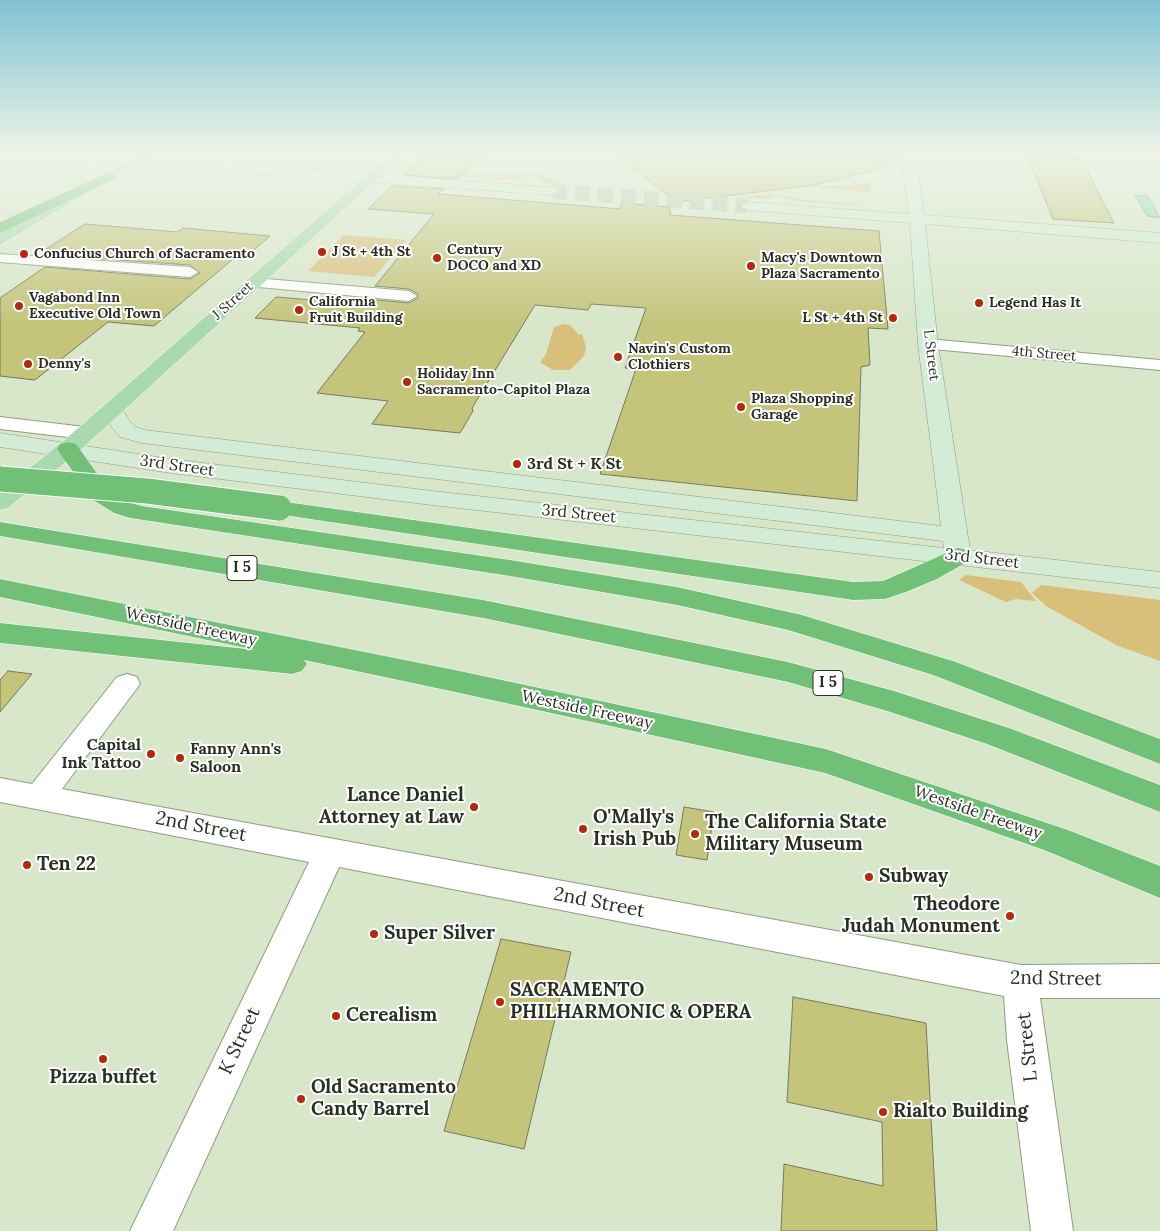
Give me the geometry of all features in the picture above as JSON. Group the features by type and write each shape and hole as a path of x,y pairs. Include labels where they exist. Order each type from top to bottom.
{"highway":[{"path":"0,228 37,210"},
{"path":"77,441 102,495 123,508 139,513 510,568 677,596 792,622 943,668 1160,752"},
{"path":"0,479 147,491 228,500 853,591 885,590 928,573 957,545"},
{"name":"I 5","path":"0,529 483,609 788,672 894,702 998,736 1160,799"},
{"name":"Westside Freeway","path":"0,588 455,681 826,761 1056,840 1160,882"},
{"path":"0,633 455,681"}],"main road":[{"path":"0,240 50,210"},
{"name":"J Street","path":"0,503 77,441 334,210"}],"street":[{"path":"805,210 1160,238"},
{"name":"L Street","path":"916,210 928,344 957,545"},
{"path":"0,258 190,272"},
{"path":"254,283 410,296"},
{"name":"4th Street","path":"928,344 1160,365"},
{"name":"3rd Street","path":"113,409 121,425 128,432 142,436 957,545 1160,580"},
{"name":"3rd Street","path":"0,423 171,466 432,498 957,545"},
{"name":"3rd Street","path":"0,440 77,441"},
{"path":"39,797 127,684"},
{"name":"2nd Street","path":"0,790 1021,982 1085,980 1160,981"},
{"name":"K Street","path":"151,1231 330,852"},
{"name":"L Street","path":"1021,982 1026,1040 1052,1231"}],"shaded area":[{"path":"1144,210 1156,210 1160,218 1147,216"},
{"path":"344,235 406,240 374,277 308,271"},
{"path":"564,324 570,325 579,335 582,334 586,347 584,356 570,370 553,370 540,362 546,354 554,327"},
{"path":"966,575 1021,582 1036,601 1016,599 1006,602 959,580"},
{"path":"1041,585 1160,600 1160,661 1116,645 1046,606 1032,593"}],"building":[{"path":"387,210 670,210 670,215 879,231 888,329 868,328 870,365 861,367 857,501 600,474 636,369 625,368 646,308 591,304 588,310 535,305 472,408 473,411 460,433 372,424 388,401 317,393 365,332 358,331 360,328 255,318 276,297 361,304 365,299 409,303 418,298 418,294 409,289 375,286 434,214"},
{"path":"1050,210 1108,210 1114,223 1053,219"},
{"path":"85,224 177,232 183,228 270,236 242,260 233,259 154,326 108,322 35,380 0,376 0,298 45,267 190,279 200,273 190,265 62,256 70,251 46,249"},
{"path":"8,671 32,674 0,712 0,680"},
{"name":"The California State Military Museum","path":"684,807 714,812 707,860 676,855"},
{"path":"501,939 571,952 524,1149 444,1131"},
{"name":"Rialto Building","path":"793,997 926,1023 937,1231 781,1231 784,1164 883,1186 882,1122 787,1102"}],"place":[{"name":"J St + 4th St","path":"322,252"},
{"name":"Confucius Church of Sacramento","path":"24,254"},
{"name":"Century DOCO and XD","path":"437,258"},
{"name":"Macy's Downtown Plaza Sacramento","path":"751,266"},
{"name":"Legend Has It","path":"979,303"},
{"name":"Vagabond Inn Executive Old Town","path":"19,306"},
{"name":"California Fruit Building","path":"299,310"},
{"name":"L St + 4th St","path":"893,318"},
{"name":"Navin's Custom Clothiers","path":"618,357"},
{"name":"Denny's","path":"28,364"},
{"name":"Holiday Inn Sacramento-Capitol Plaza","path":"407,382"},
{"name":"Plaza Shopping Garage","path":"741,407"},
{"name":"3rd St + K St","path":"517,464"},
{"name":"Capital Ink Tattoo","path":"151,754"},
{"name":"Fanny Ann's Saloon","path":"180,758"},
{"name":"Lance Daniel Attorney at Law","path":"474,807"},
{"name":"O'Mally's Irish Pub","path":"583,829"},
{"name":"The California State Military Museum","path":"695,834"},
{"name":"Ten 22","path":"27,865"},
{"name":"Subway","path":"869,877"},
{"name":"Theodore Judah Monument","path":"1010,916"},
{"name":"Super Silver","path":"374,934"},
{"name":"SACRAMENTO PHILHARMONIC & OPERA","path":"500,1002"},
{"name":"Cerealism","path":"336,1016"},
{"name":"Pizza buffet","path":"103,1059"},
{"name":"Old Sacramento Candy Barrel","path":"301,1099"},
{"name":"Rialto Building","path":"883,1112"}]}
